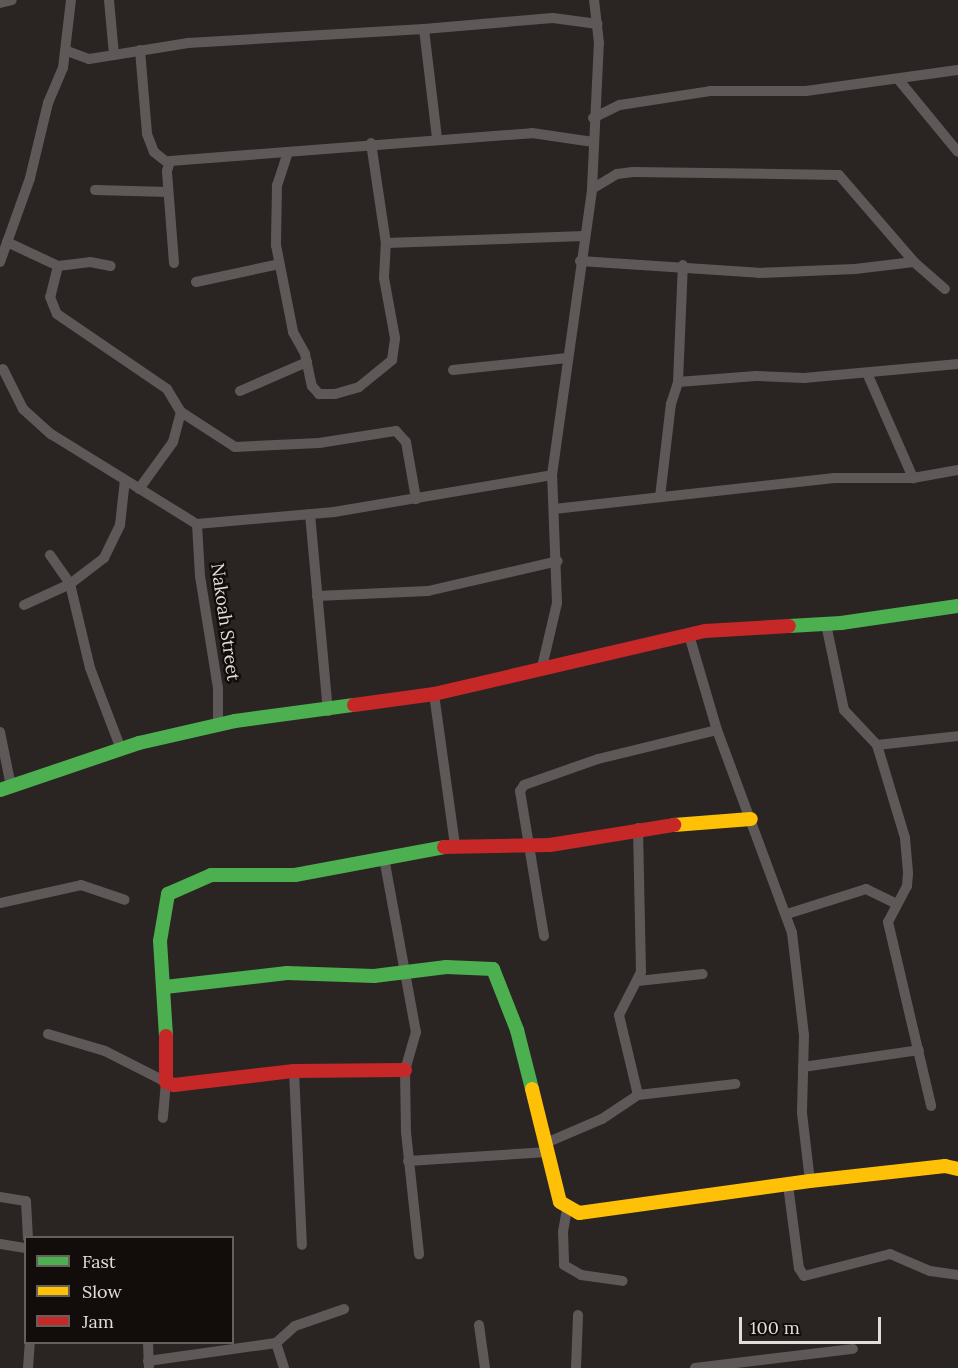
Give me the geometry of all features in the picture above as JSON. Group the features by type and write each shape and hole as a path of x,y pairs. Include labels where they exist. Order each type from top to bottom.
{"street":[{"path":"0,3 12,0"},
{"path":"0,262 30,178 48,103 67,51 71,0"},
{"path":"109,0 114,55"},
{"path":"542,667 556,618 558,561 552,475 580,261 592,189 597,24 594,0"},
{"path":"67,51 89,59 188,43 424,29 553,18 597,24"},
{"path":"424,29 437,138"},
{"path":"140,50 147,134 153,152 168,163 371,143 532,132 593,142"},
{"path":"594,118 620,105 710,91 806,91 958,70"},
{"path":"898,79 958,152"},
{"path":"288,152 279,175 274,210 279,264 293,332 308,362 312,386 326,395 368,383 392,360 395,338 384,278 386,243 371,143"},
{"path":"168,163 174,263"},
{"path":"592,189 617,174 633,172 839,175 914,262 945,289"},
{"path":"95,190 168,192"},
{"path":"386,243 584,236"},
{"path":"7,242 58,266 90,262 111,266"},
{"path":"580,261 683,265 759,273 855,269 914,262"},
{"path":"196,282 279,264"},
{"path":"660,497 671,404 678,382 683,265"},
{"path":"58,266 50,297 57,314 167,389 181,412 235,447 319,443 396,431 406,442 416,499"},
{"path":"453,370 567,358"},
{"path":"240,391 308,362"},
{"path":"678,382 867,373 958,364"},
{"path":"3,369 28,414 51,434 197,524 310,513 416,499 552,475"},
{"path":"867,373 913,478"},
{"path":"139,489 173,442 181,412"},
{"path":"554,509 834,478 913,478 958,470"},
{"path":"24,605 70,584 104,558 114,544 120,525 125,480"},
{"path":"310,513 328,711"},
{"name":"Nakoah Street","path":"197,524 200,576 218,688 218,724"},
{"path":"50,555 70,584 90,668 121,749"},
{"path":"317,596 428,591 558,561"},
{"path":"0,732 6,788 121,749 218,724 328,711 434,694 542,667 689,635 739,627 826,624 958,606"},
{"path":"826,624 844,710 877,745 905,838 907,886 895,903 888,922 931,1107"},
{"path":"689,635 717,730 787,914 801,998 802,1113 810,1181"},
{"path":"434,694 455,846"},
{"path":"544,936 540,899 526,847 520,799 524,785 598,759 717,730"},
{"path":"877,745 958,736"},
{"path":"163,1118 166,1082 165,987 160,941 163,906 176,888 211,875 295,875 455,846 526,847 638,828 751,819"},
{"path":"638,828 642,947 638,981 622,1002 619,1015 638,1095"},
{"path":"384,858 408,973 416,1032 405,1070 408,1161 419,1254"},
{"path":"0,903 81,885 125,900"},
{"path":"787,914 866,889 895,903"},
{"path":"165,987 297,973 374,976 473,966 496,972 517,1030 560,1202 567,1209 579,1214 810,1181 945,1166 958,1169"},
{"path":"638,981 703,974"},
{"path":"48,1034 105,1052 174,1085 294,1071 405,1070"},
{"path":"803,1067 919,1050"},
{"path":"294,1071 302,1245"},
{"path":"408,1161 547,1148 602,1119 638,1095 735,1084"},
{"path":"788,1185 799,1269 804,1276 890,1254 930,1270 958,1275"},
{"path":"0,1197 26,1201 28,1236"},
{"path":"567,1209 562,1232 564,1265 581,1275 623,1281"},
{"path":"0,1244 24,1248"},
{"path":"148,1344 149,1364 276,1342 295,1326 344,1309"},
{"path":"576,1368 578,1315"},
{"path":"479,1325 485,1368"},
{"path":"276,1342 284,1368"},
{"path":"28,1368 30,1344"},
{"path":"695,1368 853,1349"}],"traffic: fast":[{"path":"789,626 841,623 958,606"},
{"path":"0,790 139,743 235,721 354,705"},
{"path":"166,1036 160,941 168,894 211,875 295,875 444,847"},
{"path":"165,987 287,973 374,976 446,967 493,969 517,1030 532,1089"}],"traffic: slow":[{"path":"674,825 751,819"},
{"path":"532,1089 560,1202 579,1213 810,1181 945,1166 958,1169"}],"traffic: jam":[{"path":"354,705 434,694 705,631 789,626"},
{"path":"444,847 550,845 674,825"},
{"path":"166,1036 166,1082 174,1085 294,1071 405,1070"}]}
